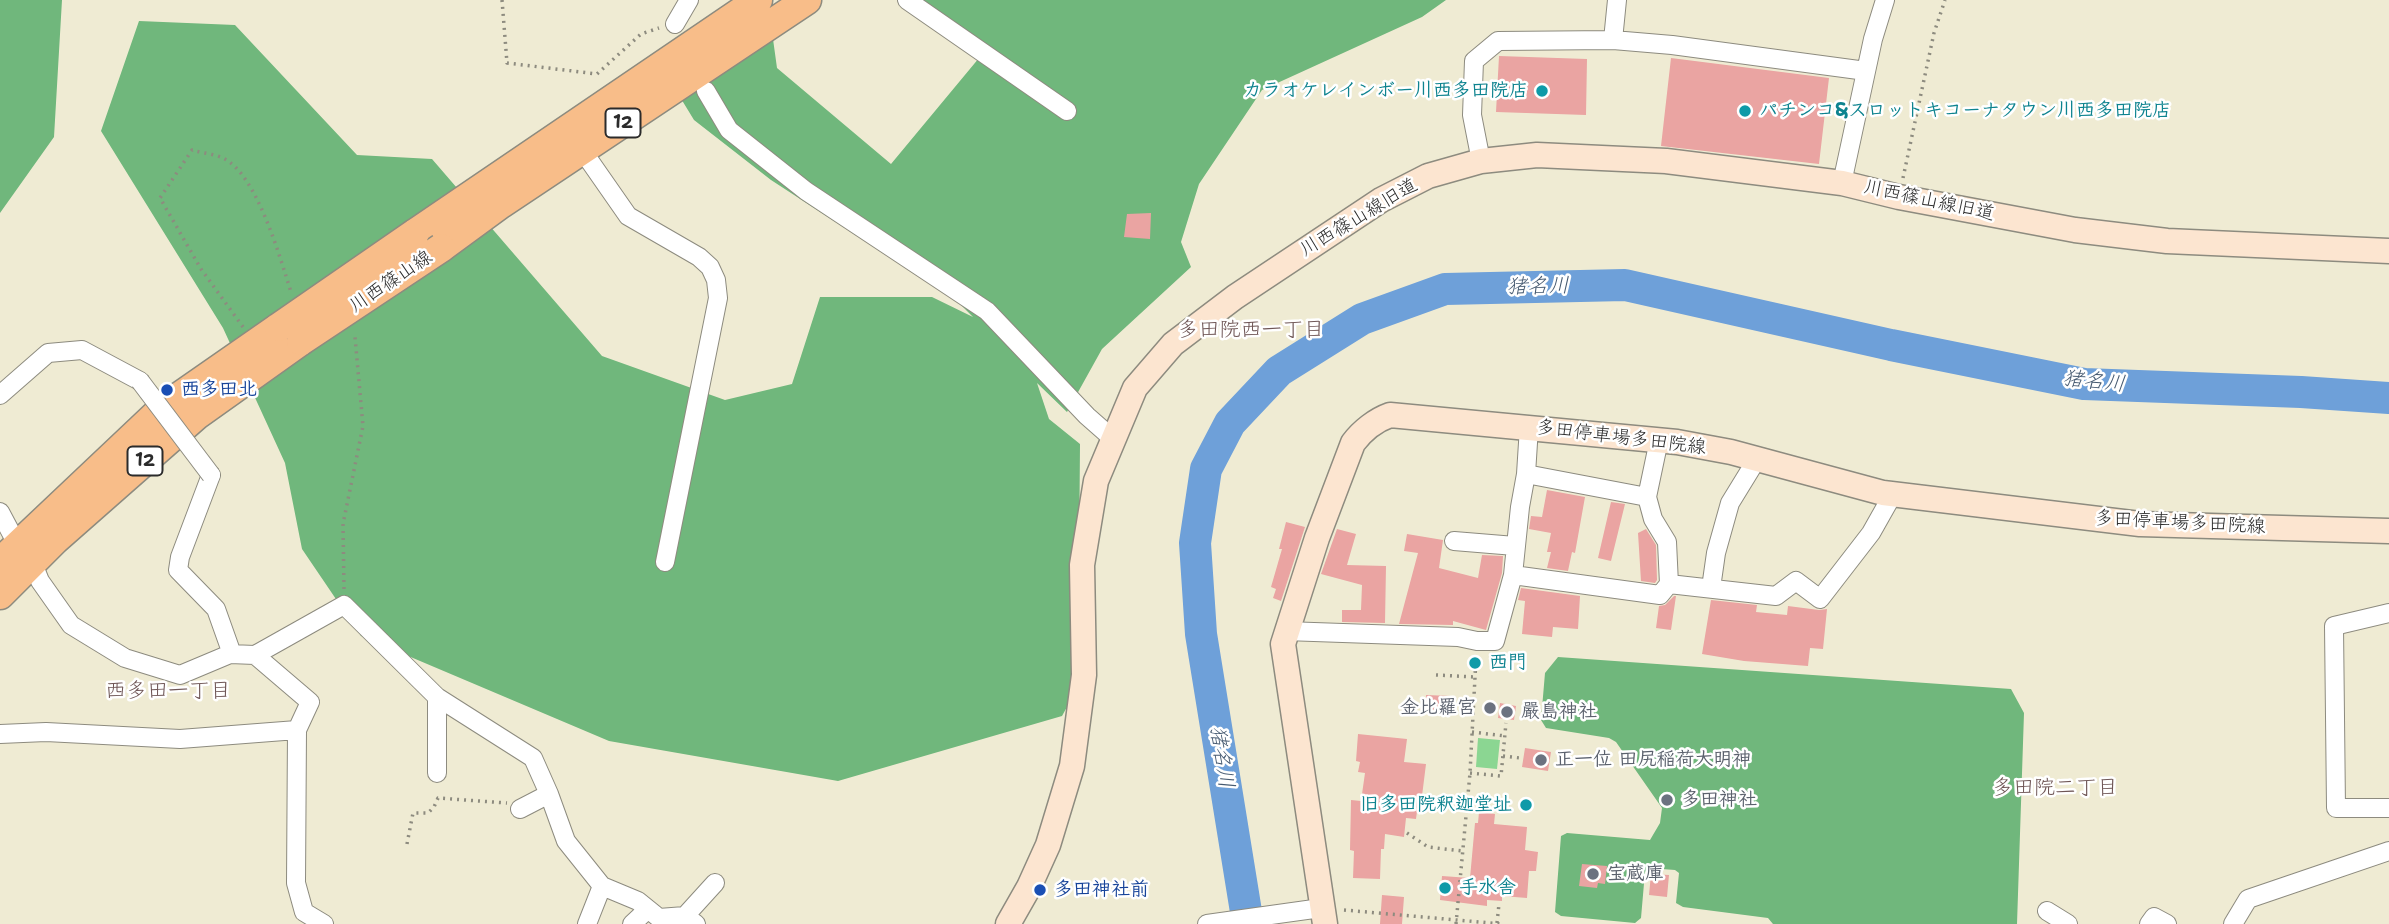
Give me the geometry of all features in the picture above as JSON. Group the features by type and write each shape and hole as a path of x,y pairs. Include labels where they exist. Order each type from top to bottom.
{"main road":[{"name":"川西篠山線","path":"16,556 197,415 290,334 415,233 758,0"},
{"name":"川西篠山線","path":"0,595 16,556 164,407 255,344 290,334 441,248 807,0"}],"street":[{"path":"675,24 689,0"},
{"path":"907,0 1067,111"},
{"path":"1613,40 1616,0"},
{"path":"1842,183 1873,39 1885,0"},
{"path":"1481,161 1472,115 1474,61 1498,41 1613,40 1672,45 1866,71"},
{"path":"706,91 729,130 796,184 987,312 1087,416 1112,438"},
{"path":"582,150 628,216 699,257 710,267 716,280 718,298 665,562"},
{"name":"川西篠山線旧道","path":"1008,924 1048,845 1072,766 1084,676 1082,565 1096,481 1135,388 1173,344 1235,297 1381,200 1428,176 1481,161 1537,155 1666,161 1842,183 1899,197 2074,230 2167,241 2389,251"},
{"path":"0,395 48,353 82,350 140,381 211,475 180,557 178,570 216,609 232,654"},
{"name":"多田停車場多田院線","path":"1315,914 1283,644 1321,526 1353,443 1360,434 1390,415 1659,440 1718,449 1893,494 2140,524 2389,531"},
{"path":"1285,631 1458,637 1495,641 1513,575 1529,427"},
{"path":"1513,575 1660,595 1669,584 1667,542 1653,519 1647,497 1659,440"},
{"path":"1711,588 1716,553 1730,503 1757,459"},
{"path":"1526,474 1647,497"},
{"path":"1669,584 1776,596 1796,581 1820,599 1871,533 1893,494"},
{"path":"0,512 16,556 40,581 71,625 125,658 180,675 232,654 255,655 344,605 437,697 533,758 550,794 566,841 602,886 638,901 659,918 691,920 715,883"},
{"path":"1454,541 1515,546"},
{"path":"2389,613 2334,626 2336,808 2389,808"},
{"path":"255,655 310,702 297,730 296,883 304,912 324,924"},
{"path":"437,697 437,773"},
{"path":"0,734 46,732 180,739 297,730"},
{"path":"520,809 550,794"},
{"path":"2233,924 2248,899 2389,851"},
{"path":"587,924 602,886"},
{"path":"632,924 647,910"},
{"path":"2047,911 2068,924"},
{"path":"1207,924 1315,914"},
{"path":"2149,924 2154,917 2167,924"}],"path":[{"path":"502,0 507,63 597,74 641,34 675,24"},
{"path":"1899,197 1934,33 1945,0"},
{"path":"255,344 201,269 160,198 192,150 225,159 251,185 277,248 291,292"},
{"path":"344,605 343,524 363,426 355,337"},
{"path":"1455,921 1470,773 1477,641"},
{"path":"1436,675 1475,677"},
{"path":"1470,773 1501,776 1506,723"},
{"path":"1472,732 1505,736"},
{"path":"1503,756 1520,758"},
{"path":"407,844 414,813 428,813 438,797 510,804 520,809"},
{"path":"1407,833 1428,847 1462,851"},
{"path":"1364,911 1499,924 1499,904"}],"green space":[{"path":"0,0 62,0 54,137 0,213"},
{"path":"915,0 1446,0 1422,17 1262,90 1199,184 1181,242 1191,267 1102,349 1067,412 1037,383 1049,419 1080,444 1078,687 1062,716 838,781 609,741 361,636 302,549 285,463 223,328 101,131 139,21 235,25 357,155 432,159 602,356 725,400 792,384 820,297 932,297 973,317 957,301 771,180 694,120 669,79 769,10 777,68 891,164 984,52"},
{"path":"1558,657 2011,689 2024,713 2017,924 1773,924 1768,918 1683,907 1676,903 1679,873 1675,870 1649,868 1645,872 1641,918 1635,923 1561,916 1555,912 1561,836 1567,833 1650,840 1660,823 1662,808 1616,742 1609,738 1546,728 1541,720 1545,673"},
{"path":"1478,738 1500,740 1497,769 1476,767"}],"building":[{"name":"カラオケレインボー川西多田院店","path":"1499,56 1587,59 1586,115 1496,112"},
{"name":"パチンコ&スロットキコーナタウン川西多田院店","path":"1671,58 1829,78 1819,164 1661,146"},
{"path":"1151,213 1150,239 1124,237 1127,214"},
{"path":"1547,490 1585,497 1575,553 1572,552 1568,571 1547,568 1551,552 1547,552 1551,533 1529,529 1531,516 1542,517"},
{"path":"1611,502 1625,504 1611,561 1598,558"},
{"path":"1286,522 1305,527 1281,601 1273,598 1276,589 1271,587 1282,549 1279,549"},
{"path":"1337,529 1356,534 1347,565 1386,566 1385,623 1342,622 1342,610 1361,610 1362,585 1321,574"},
{"path":"1646,529 1656,545 1655,583 1641,581 1638,533"},
{"path":"1407,534 1443,540 1439,568 1478,578 1482,555 1503,556 1502,573 1486,630 1453,621 1453,625 1399,624 1418,553 1404,551"},
{"path":"1521,588 1580,596 1578,629 1553,627 1552,637 1522,634 1525,601 1518,600"},
{"path":"1674,596 1671,630 1656,628 1659,606 1665,605"},
{"path":"1711,600 1757,605 1756,612 1787,615 1788,606 1827,609 1823,649 1810,648 1808,666 1744,661 1702,654"},
{"path":"1426,695 1451,696 1450,711 1426,710"},
{"name":"嚴島神社","path":"1500,703 1516,706 1514,720 1498,718"},
{"path":"1358,734 1407,739 1404,762 1426,764 1416,819 1406,818 1404,837 1385,834 1384,849 1381,849 1380,879 1353,878 1354,851 1350,850 1351,800 1361,801 1365,773 1358,772 1360,762 1356,761"},
{"path":"1525,748 1551,752 1548,771 1522,767"},
{"path":"1479,812 1495,814 1494,824 1527,827 1525,850 1538,852 1536,871 1529,871 1527,898 1502,896 1502,901 1487,900 1487,906 1440,900 1442,876 1470,878 1475,823 1478,823"},
{"name":"宝蔵庫","path":"1582,864 1607,866 1605,884 1598,883 1597,888 1579,886"},
{"path":"1651,874 1669,875 1667,897 1649,895"},
{"path":"1382,895 1404,897 1402,924 1380,924"}],"waterway":[{"name":"猪名川","path":"1248,924 1201,634 1195,543 1206,469 1230,423 1279,371 1362,319 1445,289 1625,285 1891,345 2084,384 2389,398"}],"place":[{"name":"カラオケレインボー川西多田院店","path":"1542,91"},
{"name":"パチンコ&スロットキコーナタウン川西多田院店","path":"1745,111"},
{"name":"西多田北","path":"167,390"},
{"name":"西門","path":"1475,663"},
{"name":"金比羅宮","path":"1490,708"},
{"name":"嚴島神社","path":"1507,712"},
{"name":"正一位 田尻稲荷大明神","path":"1541,760"},
{"name":"多田神社","path":"1667,800"},
{"name":"旧多田院釈迦堂址","path":"1526,805"},
{"name":"宝蔵庫","path":"1593,874"},
{"name":"手水舎","path":"1445,888"},
{"name":"多田神社前","path":"1040,890"}],"district":[{"name":"多田院西一丁目","path":"1251,331"},
{"name":"西多田一丁目","path":"168,692"},
{"name":"多田院二丁目","path":"2055,789"}]}
